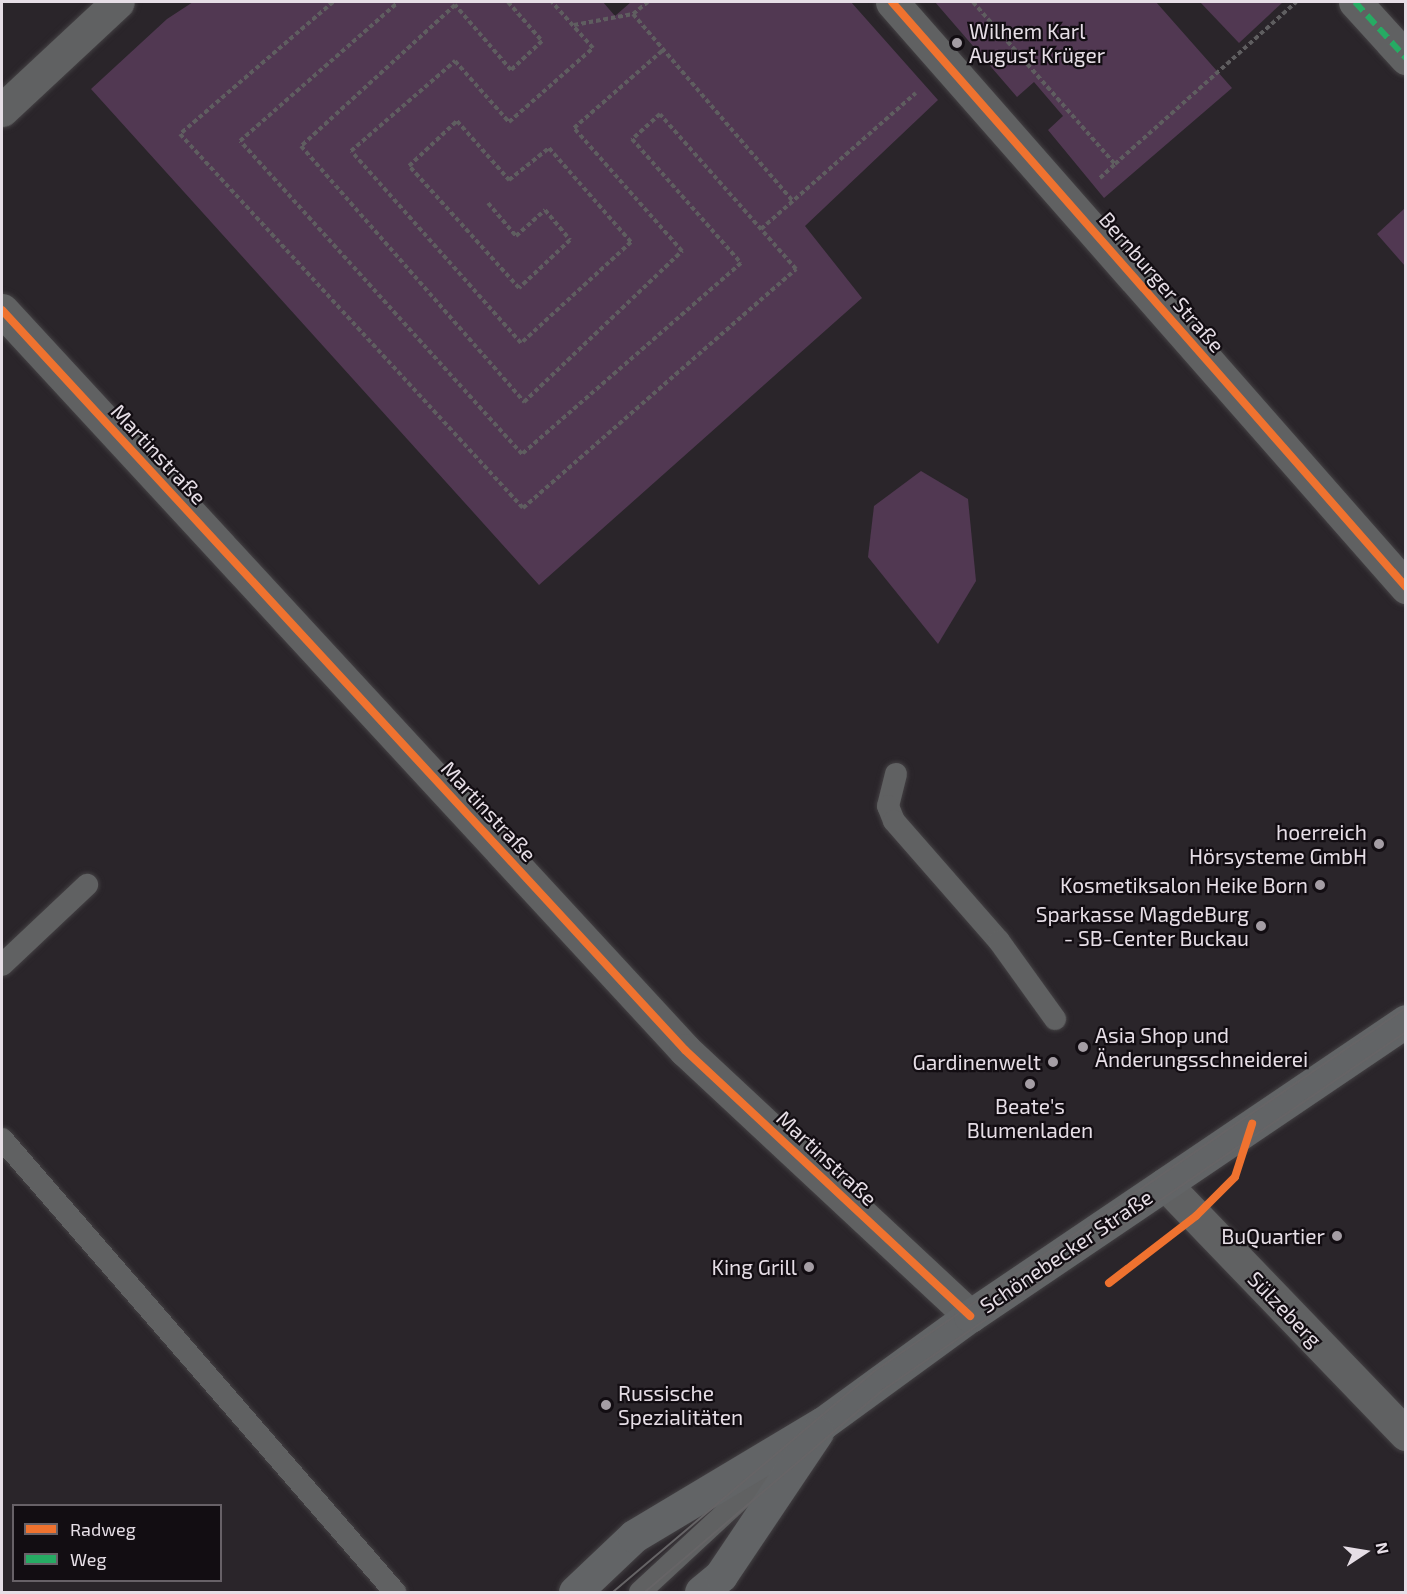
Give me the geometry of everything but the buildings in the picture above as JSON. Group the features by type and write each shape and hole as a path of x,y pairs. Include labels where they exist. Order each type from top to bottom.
{"main road":[{"name":"Schönebecker Straße","path":"574,1593 634,1536 823,1423 970,1316 1406,1021"},
{"name":"Schönebecker Straße","path":"701,1593 721,1575 823,1423"}],"street":[{"path":"2,110 118,2"},
{"name":"Bernburger Straße","path":"892,2 1406,586"},
{"path":"1355,2 1406,58"},
{"name":"Martinstraße","path":"2,310 685,1050 970,1316"},
{"name":"Sülzeberg","path":"1165,1184 1406,1434"}],"lane":[{"path":"896,774 888,806 894,820 999,941 1055,1019"},
{"path":"2,965 87,885"},
{"path":"2,1139 395,1593"},
{"path":"640,1593 823,1423"}],"path":[{"path":"333,2 180,134 523,508 796,269 660,114 632,139 741,262 522,454 240,141 398,2"},
{"path":"508,2 542,41 511,70 455,5 301,146 524,402 682,251 574,128 663,50"},
{"path":"488,203 516,236 545,210 570,240 519,288 409,166 457,121 509,180 549,148 632,242 521,343 351,151 455,61 509,122 593,48 552,2"},
{"path":"573,26 633,14 648,2"},
{"path":"973,2 1115,164 1296,2"},
{"path":"633,14 792,200"},
{"path":"761,229 948,65"}],"shaded area":[{"path":"193,2 603,2 615,16 631,2 851,2 938,100 805,226 862,298 539,585 91,89 167,19"},
{"path":"935,2 1156,2 1232,88 1104,198 1048,130 1063,116 1034,82 1017,97"},
{"path":"1200,2 1283,2 1239,43"},
{"path":"1405,208 1405,266 1377,234"},
{"path":"921,471 968,499 976,581 938,644 868,557 874,506"}],"tram line":[{"path":"613,1592 873,1372 1406,1008"},
{"path":"645,1592 883,1390 1406,1032"}],"marked path":[{"path":"1355,2 1406,58"}],"cycle path":[{"path":"892,2 1406,587"},
{"path":"2,310 685,1050 970,1316"},
{"path":"1109,1283 1196,1216 1235,1177 1252,1124"}],"place":[{"name":"Wilhem Karl August Krüger","path":"957,43"},
{"name":"hoerreich Hörsysteme GmbH","path":"1379,844"},
{"name":"Kosmetiksalon Heike Born","path":"1320,885"},
{"name":"Sparkasse MagdeBurg - SB-Center Buckau","path":"1261,926"},
{"name":"Asia Shop und Änderungsschneiderei","path":"1083,1047"},
{"name":"Gardinenwelt","path":"1053,1062"},
{"name":"Beate's Blumenladen","path":"1030,1084"},
{"name":"BuQuartier","path":"1337,1236"},
{"name":"King Grill","path":"809,1267"},
{"name":"Russische Spezialitäten","path":"606,1405"}]}
